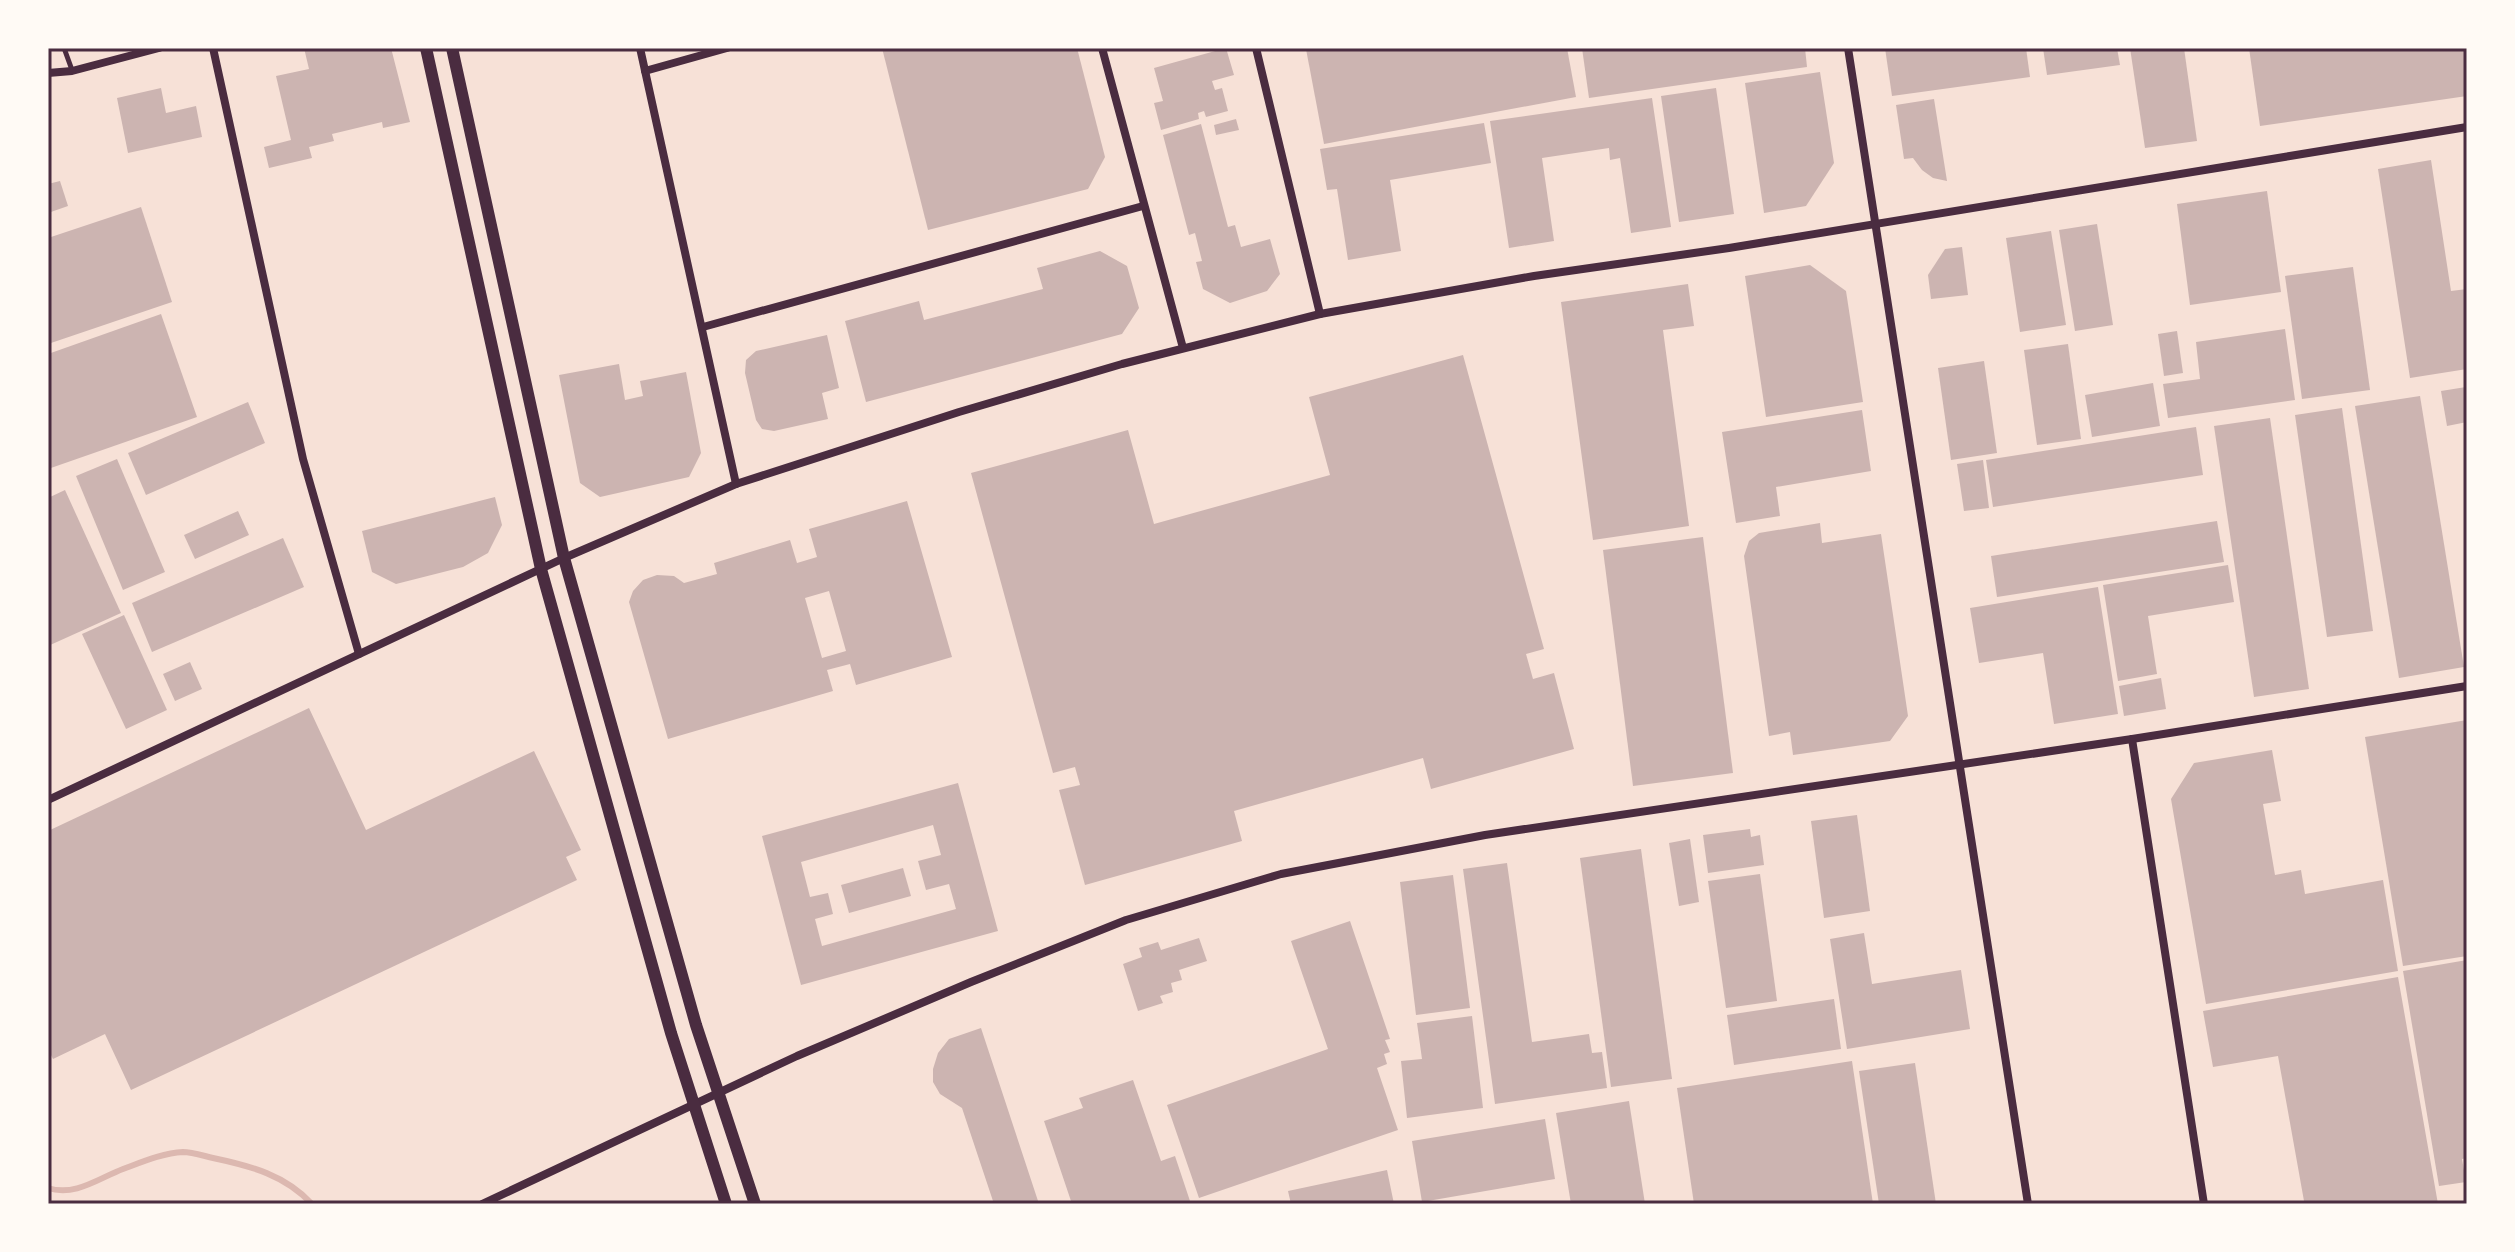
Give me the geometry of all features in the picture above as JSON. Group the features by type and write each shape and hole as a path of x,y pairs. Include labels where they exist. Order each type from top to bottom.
{"street":[{"path":"48,73 72,71 159,48"},
{"path":"213,48 303,459 359,654"},
{"path":"426,48 541,569 693,1106 726,1204"},
{"path":"452,48 564,558 696,1025 755,1204"},
{"path":"640,48 736,484"},
{"path":"645,71 727,48"},
{"path":"1102,48 1183,348"},
{"path":"1256,48 1320,314"},
{"path":"1848,48 2028,1204"},
{"path":"48,800 564,558 736,484 1037,388 1320,314 1534,276 1875,224 2467,127"},
{"path":"703,327 1143,206"},
{"path":"482,1204 797,1056 971,982 1126,920 1281,874 1457,840 2467,686"},
{"path":"2132,739 2204,1204"}],"lane":[{"path":"64,48 72,71"}],"building":[{"path":"304,48 391,48 410,122 383,128 382,122 332,134 334,141 309,147 312,158 269,168 264,147 291,140 276,76 309,69"},
{"path":"882,48 1077,48 1105,157 1088,189 928,230"},
{"path":"1226,48 1234,75 1212,81 1215,90 1222,88 1228,111 1206,117 1204,111 1198,113 1199,119 1161,130 1154,103 1163,101 1154,68"},
{"path":"1567,48 1576,97 1324,144 1306,49"},
{"path":"1582,48 1805,48 1807,67 1589,98"},
{"path":"1885,48 2026,48 2030,77 1892,96"},
{"path":"2043,48 2117,48 2120,65 2047,75"},
{"path":"2130,48 2184,48 2197,141 2145,148"},
{"path":"2249,48 2467,48 2467,96 2260,126"},
{"path":"1820,72 1834,163 1806,206 1764,213 1745,83"},
{"path":"161,88 166,113 196,106 202,137 128,153 117,98"},
{"path":"1716,88 1734,214 1679,222 1661,96"},
{"path":"1652,98 1671,227 1631,233 1620,158 1610,160 1609,148 1542,158 1554,241 1509,248 1490,121"},
{"path":"1934,99 1947,181 1933,178 1913,158 1904,159 1896,105"},
{"path":"1236,119 1239,130 1216,135 1214,125"},
{"path":"1484,123 1491,163 1390,180 1401,251 1348,260 1337,189 1327,190 1320,149"},
{"path":"1201,124 1228,227 1235,225 1241,247 1270,239 1280,274 1267,291 1230,303 1203,289 1196,262 1202,261 1195,233 1189,235 1163,135"},
{"path":"2431,160 2451,291 2467,289 2467,369 2410,378 2378,169"},
{"path":"60,181 68,206 48,213 48,184"},
{"path":"2267,191 2281,292 2190,305 2177,204"},
{"path":"141,207 172,302 48,344 48,238"},
{"path":"2097,224 2113,325 2075,331 2059,230"},
{"path":"2051,231 2066,325 2020,332 2006,238"},
{"path":"1962,247 1968,295 1931,299 1928,275 1945,249"},
{"path":"1100,251 1127,266 1139,308 1122,334 866,402 845,321 919,301 924,320 1043,289 1037,268"},
{"path":"1810,265 1846,291 1863,402 1766,417 1745,276"},
{"path":"2353,267 2370,390 2302,399 2285,276"},
{"path":"1688,284 1694,326 1663,330 1689,526 1593,540 1561,302"},
{"path":"161,314 197,417 48,469 48,354"},
{"path":"2285,329 2295,400 2168,418 2163,384 2200,379 2196,342"},
{"path":"2177,331 2183,373 2164,376 2158,334"},
{"path":"827,335 839,388 822,393 828,419 774,431 762,429 756,420 745,373 746,360 756,351"},
{"path":"2068,344 2081,439 2037,445 2024,350"},
{"path":"1463,355 1544,649 1526,654 1533,679 1554,673 1574,749 1431,789 1423,758 1234,811 1242,841 1085,885 1059,790 1080,785 1075,767 1053,773 971,473 1128,430 1154,524 1330,475 1309,397"},
{"path":"1984,361 1997,453 1951,460 1938,368"},
{"path":"619,364 625,400 643,396 640,381 686,372 701,453 689,477 600,497 580,483 559,375"},
{"path":"2153,383 2160,426 2092,437 2085,395"},
{"path":"2466,387 2467,422 2447,426 2441,391"},
{"path":"2420,396 2464,667 2399,678 2355,406"},
{"path":"248,402 265,443 146,495 128,453"},
{"path":"2342,408 2373,631 2327,637 2295,415"},
{"path":"1862,410 1871,471 1776,487 1780,516 1736,523 1722,432"},
{"path":"2270,418 2309,689 2254,697 2214,426"},
{"path":"2196,427 2203,475 1993,507 1986,460"},
{"path":"117,459 165,572 123,590 76,476"},
{"path":"1983,460 1989,508 1964,511 1957,464"},
{"path":"65,490 121,613 48,646 48,498"},
{"path":"495,497 502,525 488,553 463,567 396,584 372,572 362,531"},
{"path":"907,501 952,657 856,685 850,664 827,670 833,691 668,739 629,602 633,591 643,580 657,575 674,576 684,583 717,574 714,563 790,540 797,563 817,557 809,529","holes":["829,591 846,651 822,658 805,598"]},
{"path":"238,511 249,535 195,559 184,535"},
{"path":"2217,521 2224,562 1997,597 1991,556"},
{"path":"1820,523 1822,543 1881,534 1908,716 1890,741 1793,755 1790,732 1769,736 1744,556 1749,541 1759,533"},
{"path":"1703,537 1733,773 1633,786 1603,550"},
{"path":"283,538 304,587 152,652 132,603"},
{"path":"2228,565 2234,602 2148,616 2157,674 2118,681 2103,585"},
{"path":"2098,587 2118,714 2054,724 2043,653 1979,663 1970,608"},
{"path":"124,615 167,710 126,729 82,634"},
{"path":"190,662 202,689 175,701 163,674"},
{"path":"2161,678 2166,709 2124,716 2119,686"},
{"path":"309,708 366,830 534,751 581,850 566,857 577,880 131,1090 105,1034 53,1059 48,1049 48,831"},
{"path":"2467,720 2467,956 2403,966 2365,737"},
{"path":"2272,750 2281,801 2263,804 2275,875 2301,870 2305,894 2383,880 2398,971 2206,1004 2171,799 2194,763"},
{"path":"958,783 998,931 801,985 762,836","holes":["933,825 941,855 918,861 926,890 949,884 956,909 822,946 815,919 833,914 828,893 810,897 801,862"]},
{"path":"1857,815 1870,911 1824,918 1811,821"},
{"path":"1750,829 1751,837 1760,835 1764,865 1708,873 1703,835"},
{"path":"1690,839 1699,902 1679,906 1669,843"},
{"path":"1641,849 1672,1079 1611,1087 1580,858"},
{"path":"1507,863 1532,1042 1589,1034 1592,1053 1602,1052 1607,1088 1495,1104 1463,869"},
{"path":"903,868 911,896 849,913 841,885"},
{"path":"1760,874 1777,1001 1726,1008 1708,881"},
{"path":"1453,875 1470,1008 1416,1015 1400,882"},
{"path":"1350,921 1390,1039 1385,1040 1390,1052 1384,1054 1387,1064 1377,1068 1398,1130 1199,1198 1167,1105 1328,1049 1291,941"},
{"path":"1864,933 1872,984 1961,970 1970,1029 1847,1049 1830,939"},
{"path":"1199,938 1207,961 1179,970 1182,980 1171,983 1173,992 1160,996 1163,1003 1138,1011 1123,964 1142,957 1139,948 1158,942 1161,950"},
{"path":"2467,960 2467,1158 2462,1159 2466,1182 2439,1186 2403,971"},
{"path":"2398,977 2438,1204 2296,1204 2304,1201 2278,1056 2213,1067 2203,1011"},
{"path":"1834,999 1841,1049 1734,1065 1727,1015"},
{"path":"1472,1016 1483,1108 1407,1118 1401,1061 1422,1059 1417,1023"},
{"path":"981,1028 1039,1204 994,1204 962,1108 940,1094 933,1082 938,1053 949,1039"},
{"path":"1852,1061 1873,1204 1694,1204 1677,1088"},
{"path":"1915,1063 1936,1204 1879,1204 1859,1071"},
{"path":"1133,1080 1161,1161 1175,1156 1190,1201 1181,1204 1072,1204 1044,1121 1083,1108 1079,1098"},
{"path":"1629,1101 1645,1204 1571,1204 1556,1113"},
{"path":"1545,1119 1555,1179 1422,1202 1412,1141"},
{"path":"1387,1170 1394,1204 1291,1204 1288,1191"}],"waterway":[{"path":"48,1188 77,1188 153,1158 187,1152 267,1173 302,1194 312,1204"}]}
